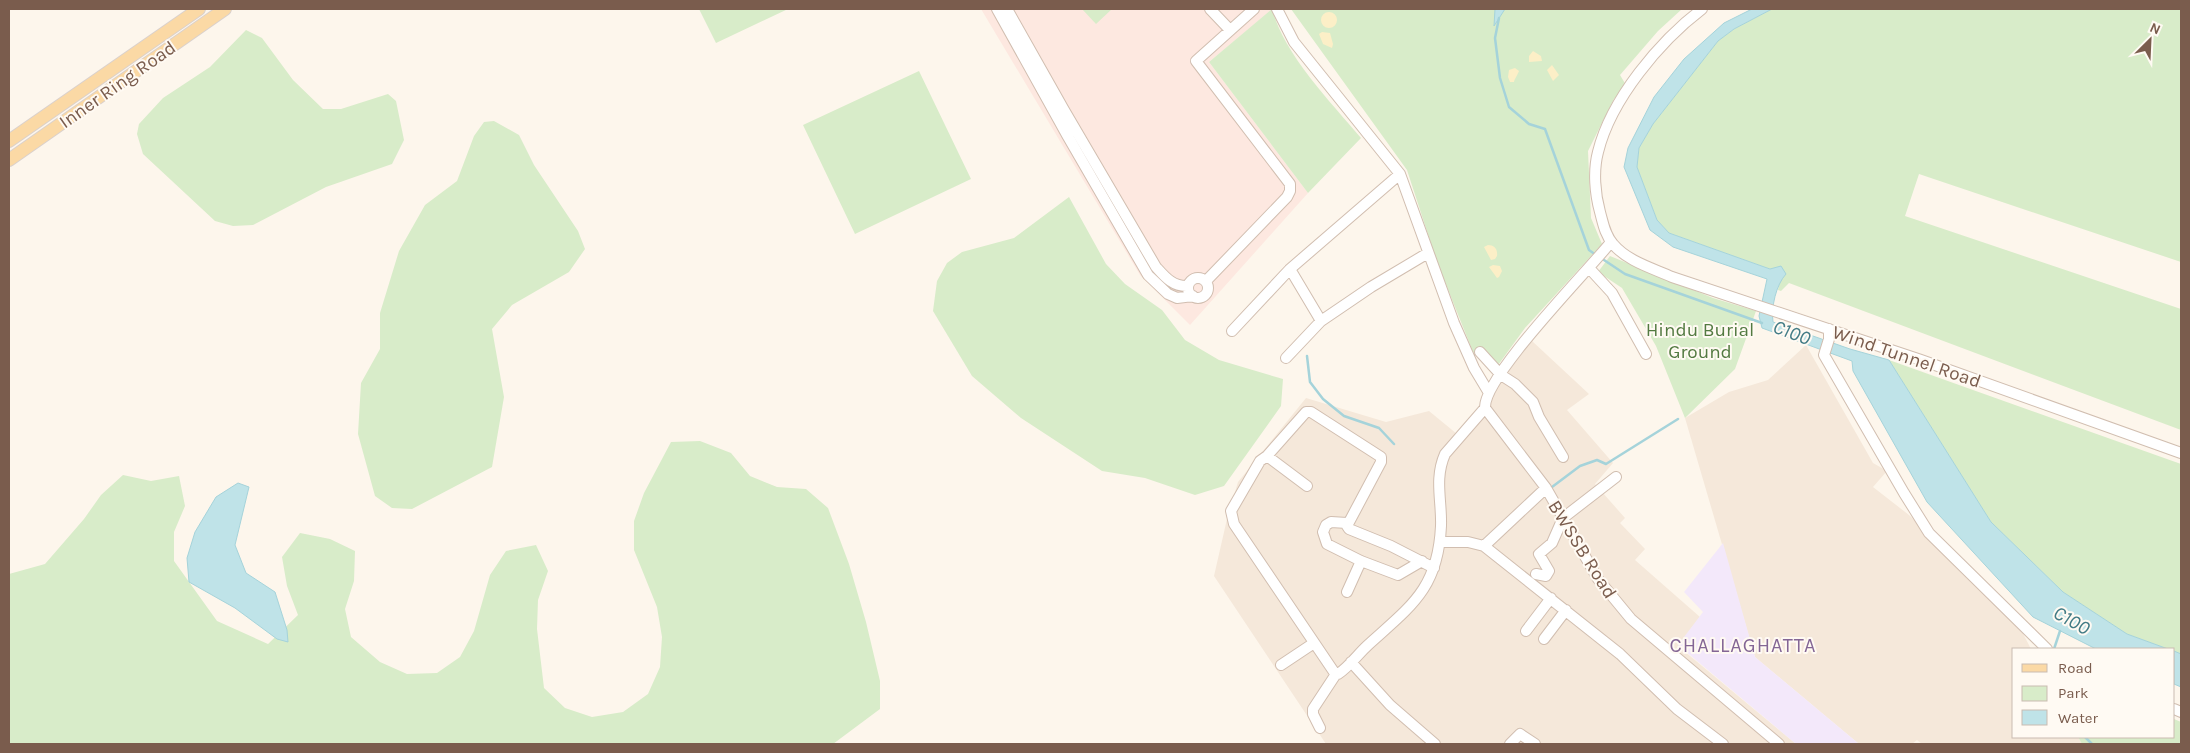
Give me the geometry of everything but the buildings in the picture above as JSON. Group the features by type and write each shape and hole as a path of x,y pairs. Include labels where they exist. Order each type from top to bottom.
{"main road":[{"name":"Inner Ring Road","path":"9,141 199,9"},
{"name":"Inner Ring Road","path":"9,160 225,9"}],"street":[{"path":"997,9 1148,275 1168,294 1177,298 1193,296 1199,298 1207,293 1206,281 1200,278 1194,279 1188,286 1178,286 1156,267 1007,9"},
{"path":"1210,9 1230,30"},
{"path":"1206,281 1287,197 1291,188 1196,61 1254,9"},
{"path":"1230,30 1263,9"},
{"path":"1277,9 1294,42 1400,174 1464,347 1489,392"},
{"path":"1320,728 1313,714 1313,709 1336,674 1340,673 1421,596 1434,568 1440,542 1441,523 1438,487 1441,463 1445,454 1485,408 1489,392 1526,339 1611,242 1599,209 1596,188 1598,152 1603,138 1623,96 1661,44 1702,9"},
{"path":"1232,330 1290,269 1400,174"},
{"name":"Wind Tunnel Road","path":"1611,242 1625,255 1672,277 1777,312 1829,334 2181,453"},
{"path":"1286,358 1321,321 1371,287 1428,253"},
{"path":"1595,261 1646,354"},
{"path":"1290,269 1321,321"},
{"path":"1188,286 1189,292 1193,296"},
{"path":"1829,334 1824,354 1904,493 1930,533 2046,648"},
{"path":"1480,352 1501,375 1521,390 1532,402 1563,457"},
{"name":"BWSSB Road","path":"1485,408 1546,488 1598,579 1631,619 1779,744"},
{"path":"1336,674 1232,517 1231,511 1260,460 1267,456 1306,412 1311,412 1381,457 1382,462 1346,523"},
{"path":"1267,456 1307,486"},
{"path":"1536,574 1542,576 1548,574 1549,571 1539,554 1552,543 1563,518 1616,477"},
{"path":"1484,546 1546,488"},
{"path":"1346,523 1331,522 1323,532 1324,540 1327,544 1361,561 1398,575 1422,561"},
{"path":"1346,523 1349,529 1434,568"},
{"path":"1440,542 1468,542 1484,546 1633,665 1677,709 1723,744"},
{"path":"1347,592 1361,561"},
{"path":"1526,631 1551,598"},
{"path":"1544,639 1566,610"},
{"path":"1281,665 1314,643"},
{"path":"1351,662 1390,705 1435,744"},
{"path":"1510,744 1520,734 1534,744"}],"shaded area":[{"path":"981,9 1273,9 1209,62 1308,193 1190,325 1140,275"},
{"path":"1532,341 1589,394 1567,410 1613,463 1595,484 1625,518 1620,523 1645,549 1635,560 1700,617 1678,646 1796,744 1326,744 1214,576 1227,519 1238,482 1306,398 1386,422 1429,411 1457,434"},
{"path":"1806,345 1873,463 1887,471 1873,487 1909,515 2017,622 2030,648 2012,648 2012,738 2079,738 2082,744 1922,744 1917,740 1912,744 1859,744 1755,657 1685,418 1729,392 1768,380"},
{"path":"1723,543 1755,657 1859,744 1796,744 1678,645 1703,612 1684,592"}],"green space":[{"path":"699,9 788,9 716,43"},
{"path":"1082,9 1112,9 1096,24"},
{"path":"1272,9 1278,27 1298,61 1361,138 1308,193 1209,62"},
{"path":"1291,9 1682,9 1658,31 1620,75 1626,85 1614,99 1588,151 1591,218 1602,244 1525,328 1493,372 1473,352 1437,262 1407,170"},
{"path":"1772,9 2181,9 2181,262 1919,174 1905,216 2181,309 2181,430 1789,283 1781,291 1778,290 1780,280 1770,269 1669,233 1657,220 1637,167 1639,148 1653,124 1718,41 1734,29"},
{"path":"246,30 262,38 293,80 323,109 341,109 388,94 396,101 404,140 392,164 326,187 253,225 233,226 215,221 143,154 137,134 139,124 163,98 210,67"},
{"path":"919,71 971,179 855,234 803,125"},
{"path":"494,121 519,135 534,165 578,231 585,249 569,272 512,305 492,329 504,397 492,467 412,509 392,508 375,496 358,434 361,383 380,349 380,313 399,251 425,205 457,181 474,136 484,122"},
{"path":"1069,197 1106,264 1125,284 1162,310 1185,340 1219,360 1283,379 1281,406 1224,486 1195,495 1145,478 1102,471 1021,418 972,376 933,311 937,281 947,263 962,252 1014,238"},
{"name":"Hindu Burial Ground","path":"1610,256 1713,298 1756,311 1735,369 1685,418 1656,346 1622,288 1598,272"},
{"path":"1889,360 2181,464 2181,654 2175,651 2175,648 2165,648 2127,634 2063,592 1991,522"},
{"path":"700,441 731,453 750,476 777,487 806,489 828,508 849,564 866,622 880,681 880,709 833,744 9,744 9,574 45,564 84,519 101,495 123,475 151,481 179,476 185,506 174,532 174,561 217,621 268,644 298,615 287,586 282,557 300,533 330,539 355,551 354,581 345,609 351,637 380,662 407,674 437,673 460,657 474,631 490,575 506,551 536,545 548,571 538,600 537,629 544,688 565,708 592,717 623,712 648,694 660,667 662,637 657,607 634,550 634,521 644,493 671,442"},
{"path":"2175,719 2181,722 2181,744 2082,744 2079,738 2175,738"}],"sand":[{"path":"1329,12 1337,20 1329,28 1321,20"},
{"path":"1322,32 1330,33 1333,44 1332,48 1323,44 1319,34"},
{"path":"1533,51 1541,56 1542,61 1529,62 1529,56"},
{"path":"1552,65 1559,75 1553,81 1547,70"},
{"path":"1515,68 1519,72 1514,82 1510,82 1508,77 1509,70"},
{"path":"1488,245 1496,249 1497,256 1495,259 1491,260 1484,247"},
{"path":"1493,265 1500,266 1502,271 1497,278 1489,267"}],"water":[{"path":"1495,9 1505,9 1494,26"},
{"name":"C100","path":"1752,9 1772,9 1734,29 1718,41 1653,124 1639,148 1637,167 1657,220 1669,233 1770,269 1781,266 1786,274 1779,284 1775,296 1773,322 1850,349 1889,360 1991,522 2063,592 2127,634 2165,648 2094,648 2033,617 1927,502 1853,371 1852,361 1762,328 1759,316 1767,279 1673,247 1650,230 1624,167 1628,148 1654,97 1684,59 1724,23"},
{"path":"238,483 249,487 235,545 246,573 275,592 287,630 288,642 277,639 235,608 189,582 187,558 195,532 216,497"},
{"path":"2175,651 2181,654 2181,687 2175,684"}],"waterway":[{"path":"1499,18 1495,38 1500,78 1509,107 1529,124 1545,129 1589,250 1596,255"},
{"path":"1601,258 1625,274 1762,323"},
{"path":"1307,356 1310,382 1323,399 1344,416 1379,428 1394,444"},
{"path":"1552,487 1580,466 1597,460 1606,464 1678,419"},
{"name":"C100","path":"2054,648 2060,631"},
{"path":"2086,738 2092,744"}],"district":[{"name":"CHALLAGHATTA","path":"1743,645"}]}
